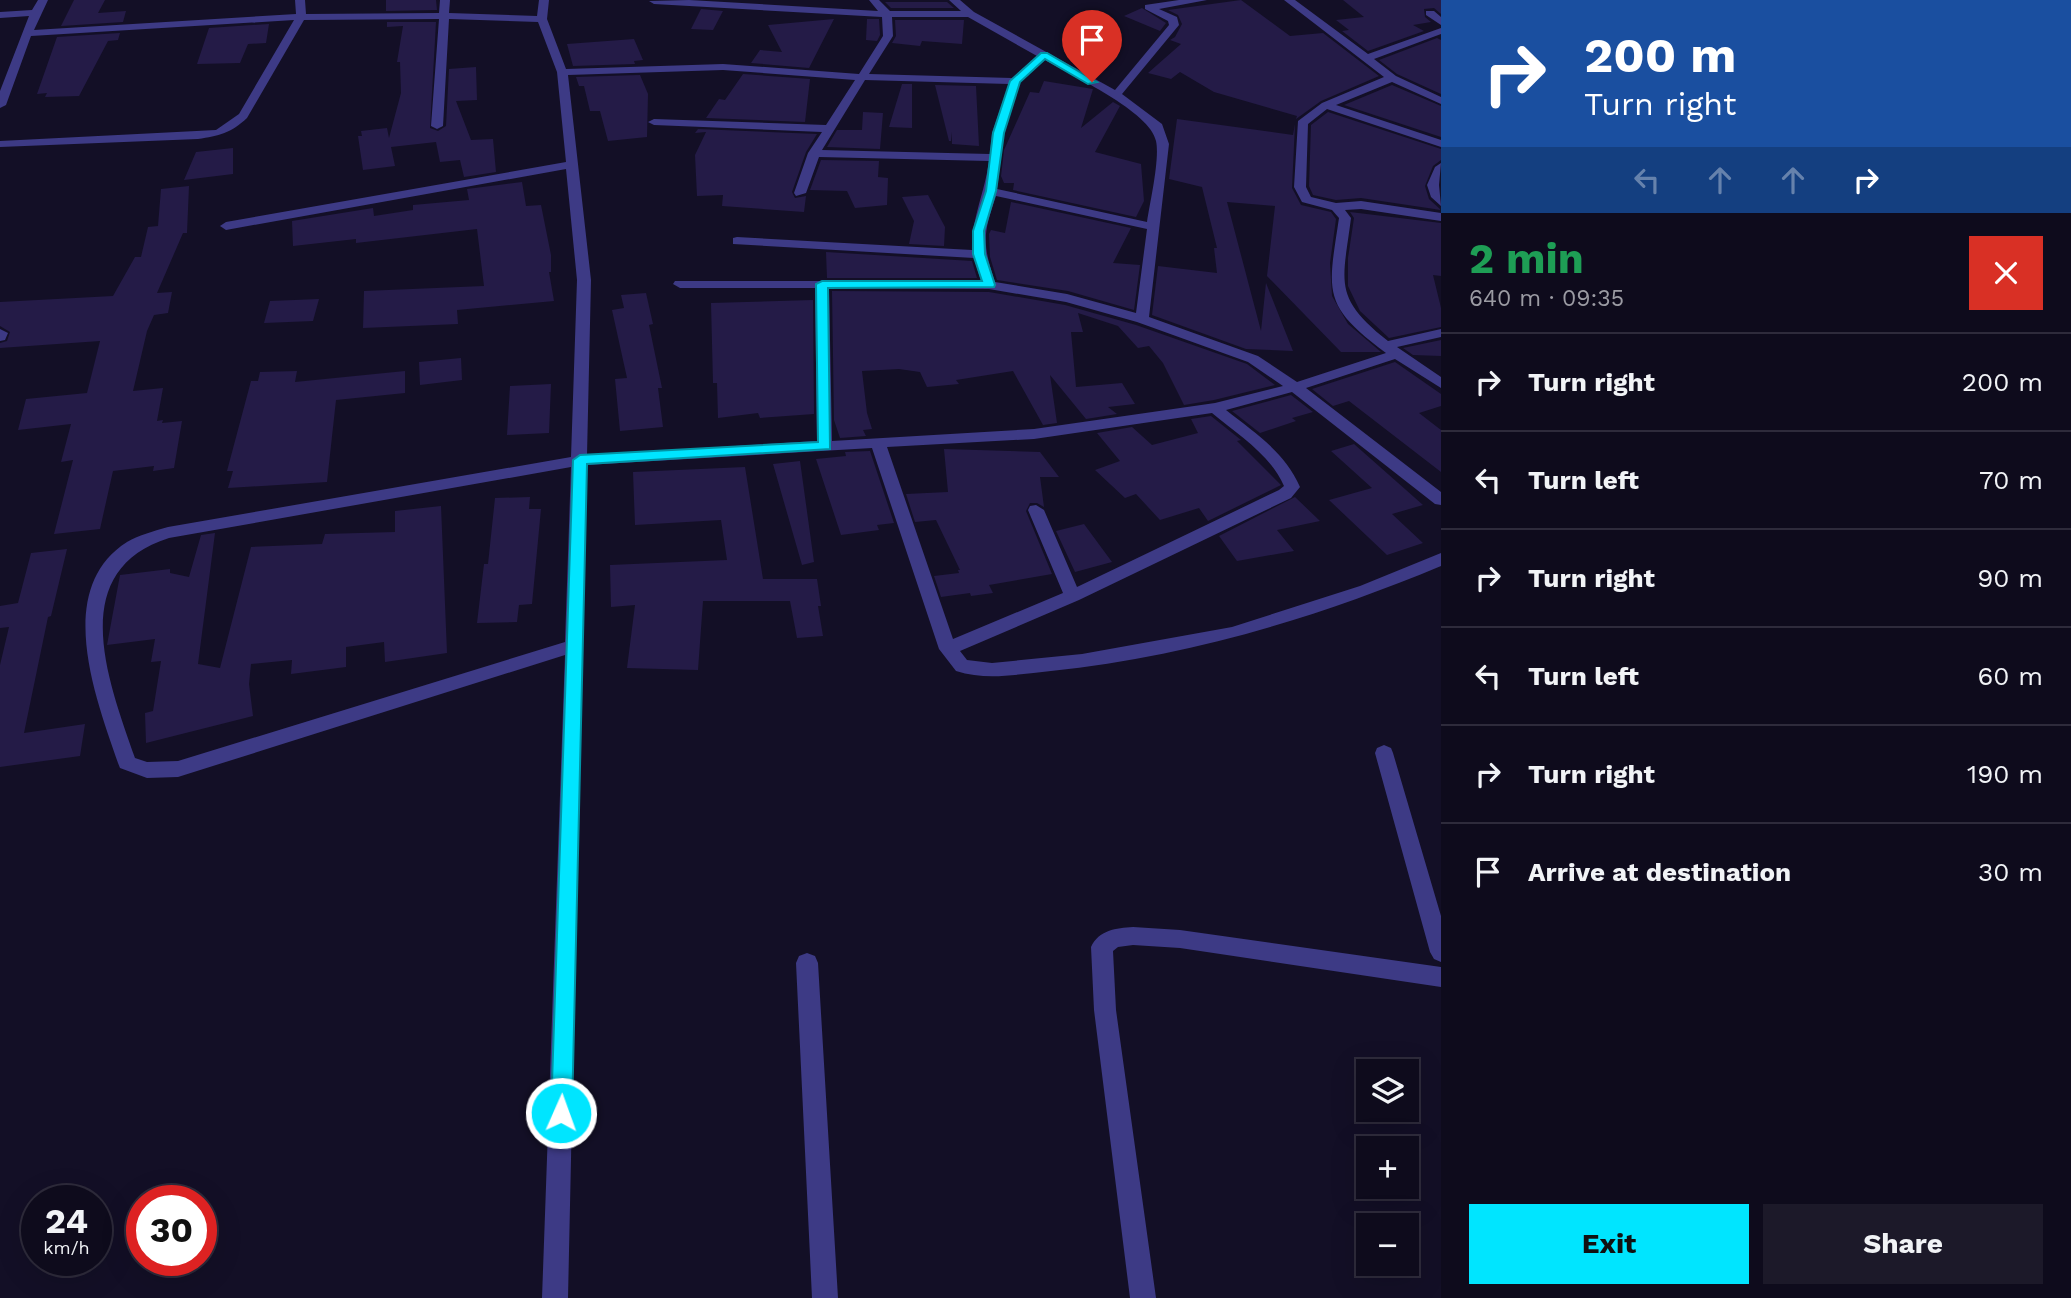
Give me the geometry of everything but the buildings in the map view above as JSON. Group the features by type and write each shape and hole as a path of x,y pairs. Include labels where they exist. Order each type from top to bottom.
{"street":[{"path":"0,105 35,13 43,0"},
{"path":"0,144 198,136 219,133 230,128 243,116 301,17 300,0"},
{"path":"437,126 445,0"},
{"path":"544,0 542,19 562,72 584,280 555,1298"},
{"path":"800,193 814,153 888,36 887,14 874,0"},
{"path":"954,0 970,14 1116,95 1158,125 1163,144 1142,319"},
{"path":"1116,95 1174,25 1173,19 1148,7 1202,0"},
{"path":"1289,0 1392,78 1441,102"},
{"path":"654,1 744,3 887,14 970,14"},
{"path":"0,15 35,13"},
{"path":"1430,13 1441,22"},
{"path":"27,33 301,17 399,15 542,19"},
{"path":"1365,59 1441,30"},
{"path":"989,285 979,254 978,231 991,191 998,133 1015,81 1044,55"},
{"path":"562,72 723,67 862,76 1015,81"},
{"path":"1392,78 1326,105 1303,123 1300,187 1306,199 1336,207 1361,205 1441,217"},
{"path":"1326,105 1441,144"},
{"path":"654,122 829,129"},
{"path":"814,153 995,158"},
{"path":"226,226 572,164"},
{"path":"1441,167 1431,185 1432,192 1441,202"},
{"path":"991,191 1153,227"},
{"path":"1336,207 1345,218 1337,290 1350,315 1441,384"},
{"path":"737,241 979,254"},
{"path":"680,284 989,285 1067,298 1142,319 1253,359 1294,387 1441,500"},
{"path":"822,284 825,446"},
{"path":"575,645 178,769 147,769 127,763 100,678 92,614 100,583 114,563 131,547 168,533 580,460 1034,434 1215,408 1294,387 1441,333"},
{"path":"948,649 1073,596 1285,494 1292,487 1289,476 1273,458 1215,408"},
{"path":"878,443 948,649 962,666 992,670 1096,658 1233,633 1366,590 1441,559"},
{"path":"1036,510 1073,596"},
{"path":"1384,753 1441,952"},
{"path":"1143,1298 1105,1010 1102,947 1114,937 1180,939 1441,977"},
{"path":"807,963 825,1298"}],"route":[{"path":"561,1113 580,460 825,446 822,284 989,285 979,254 978,231 991,191 998,133 1015,81 1044,55 1092,82"}]}
